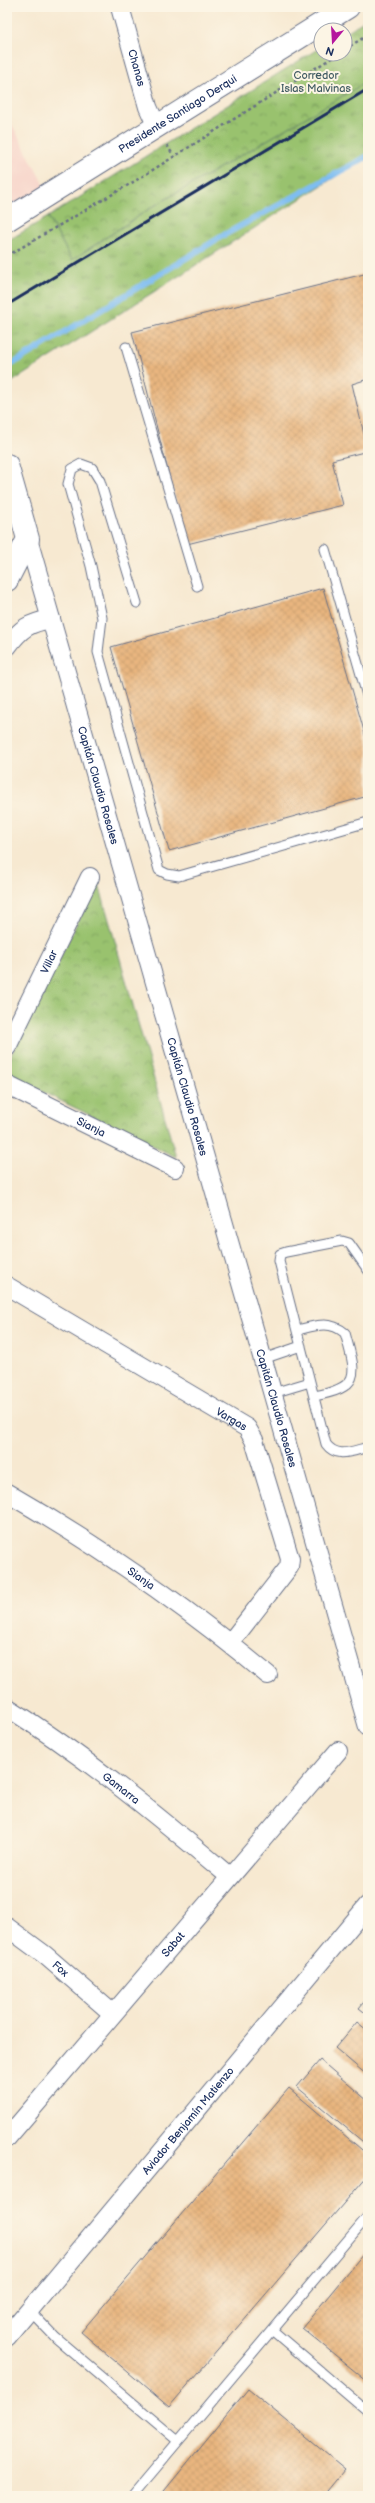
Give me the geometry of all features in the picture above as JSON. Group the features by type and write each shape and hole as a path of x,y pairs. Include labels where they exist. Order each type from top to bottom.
{"street":[{"name":"Chanas","path":"120,7 148,107 157,127"},
{"name":"Presidente Santiago Derqui","path":"7,220 348,7"},
{"name":"Capitán Claudio Rosales","path":"7,466 368,1727"},
{"path":"7,580 28,539"},
{"path":"7,647 21,630 31,623 51,619"},
{"name":"Villar","path":"7,1047 90,877"},
{"name":"Sianja","path":"7,1085 175,1168"},
{"name":"Vargas","path":"7,1286 247,1428 254,1440 290,1559 289,1567 230,1643"},
{"name":"Sianja","path":"7,1493 40,1512 175,1602 230,1643 268,1675"},
{"name":"Gamarra","path":"7,1707 72,1752 160,1817 230,1877"},
{"name":"Sabat","path":"7,2138 112,2013 338,1751"},
{"name":"Aviador Benjamín Matienzo","path":"7,2337 368,1905"},
{"name":"Fox","path":"7,1927 45,1955 112,2013"}],"lane":[{"path":"126,347 197,586"},
{"path":"137,603 99,478 92,468 81,464 72,469 68,484 91,566 101,613 98,652 159,870 167,874 179,876 368,822"},
{"path":"325,549 368,699"},
{"path":"368,1270 362,1264 349,1243 342,1241 280,1254 279,1261 326,1444 332,1452 339,1454 368,1447"},
{"path":"297,1330 330,1324 345,1333 354,1369 351,1378 344,1388 314,1396"},
{"path":"263,1359 301,1346"},
{"path":"273,1393 310,1382"},
{"path":"132,2496 368,2216"},
{"path":"29,2310 56,2338 178,2441"},
{"path":"272,2330 368,2412"}],"path":[{"path":"353,44 368,35"},
{"path":"7,256 135,181 173,155 325,62"}],"shaded area":[{"path":"7,115 45,187 7,212"}],"green space":[{"name":"Corredor Islas Malvinas","path":"368,18 368,81 149,209 72,260 48,217 313,52 313,62 353,62 353,28"},
{"path":"368,81 368,156 7,385 7,241 48,217 72,260 149,209"},
{"path":"98,881 176,1157 16,1079 9,1068 11,1055"}],"building":[{"path":"368,273 368,379 352,384 368,451 332,460 343,505 187,544 132,332"},
{"path":"323,588 368,745 368,796 169,851 111,647"},
{"path":"368,1997 368,2015 359,2008"},
{"path":"357,2022 368,2031 368,2076 335,2048"},
{"path":"320,2060 368,2101 368,2146 297,2087"},
{"path":"289,2088 368,2155 368,2175 169,2407 81,2332"},
{"path":"368,2248 368,2382 302,2328"},
{"path":"248,2389 345,2469 323,2496 160,2496"}],"waterway":[{"path":"9,366 224,235 368,156"}],"railway":[{"path":"7,305 368,89"}]}
